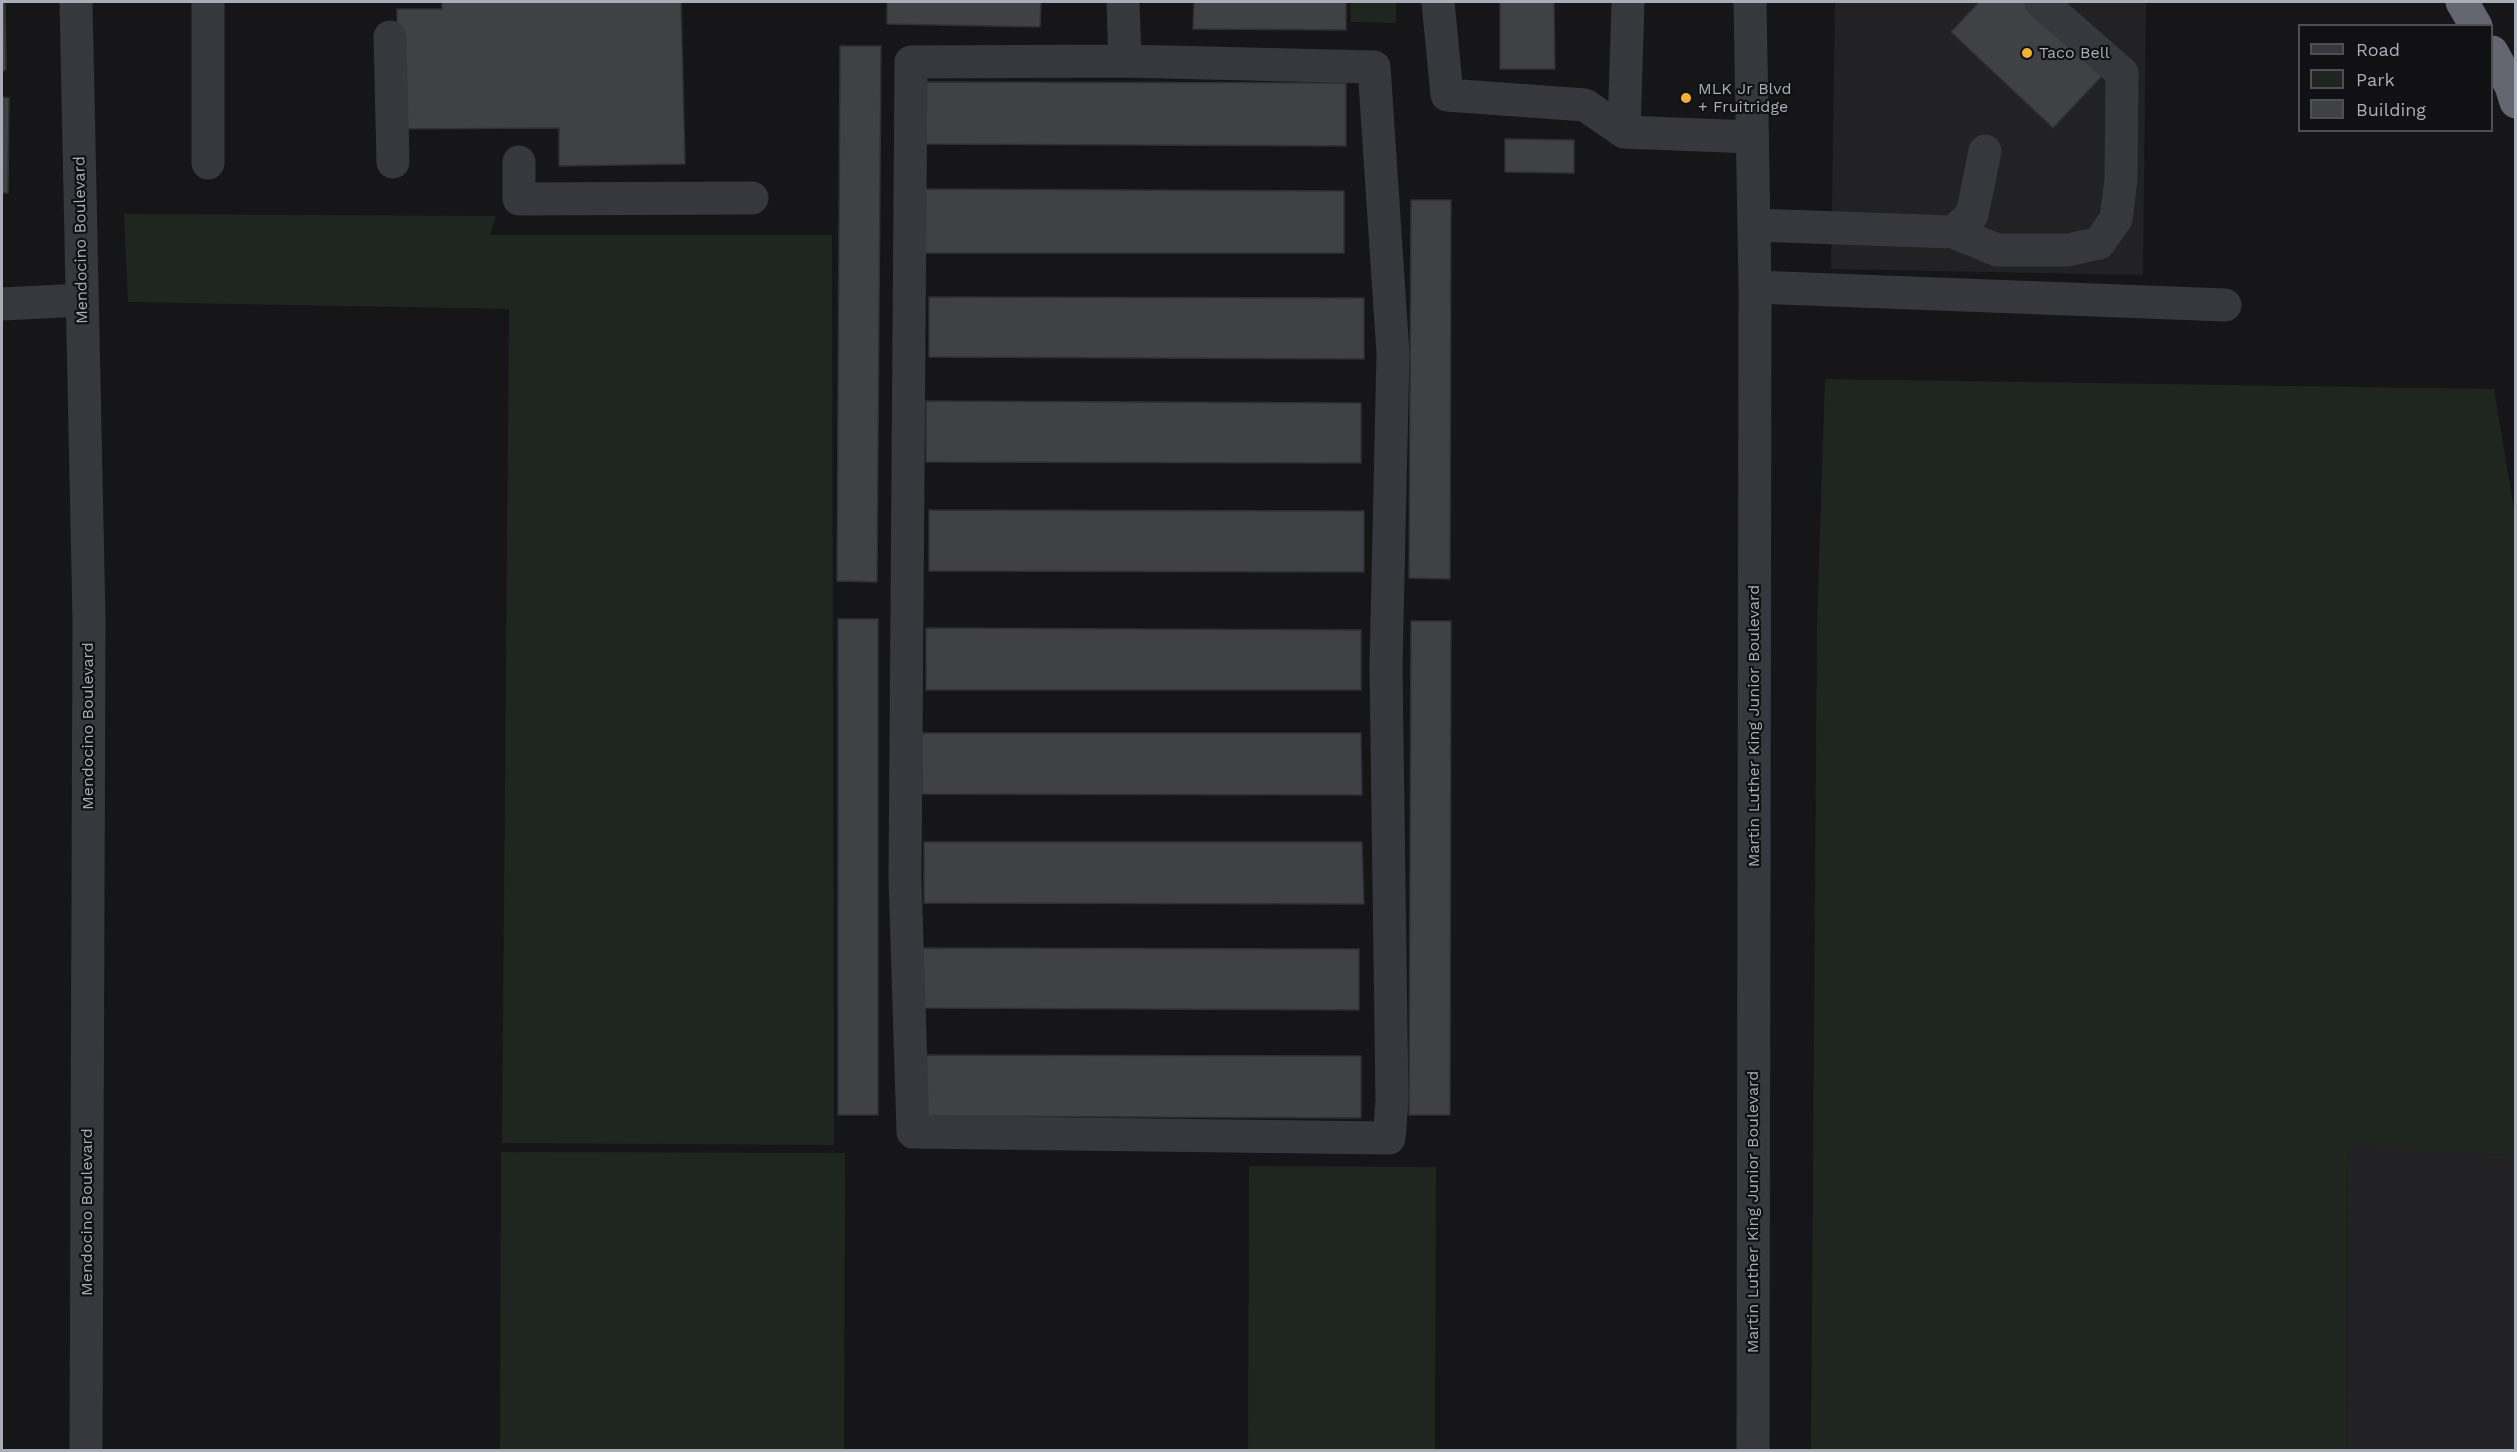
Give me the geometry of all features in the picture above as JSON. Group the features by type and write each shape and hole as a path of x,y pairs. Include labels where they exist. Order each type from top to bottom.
{"highway":[{"path":"2462,2 2475,24"},
{"path":"2493,54 2511,86 2516,102"}],"street":[{"name":"Mendocino Boulevard","path":"76,2 88,619 86,1450"},
{"path":"207,163 208,2"},
{"path":"1123,2 1125,62"},
{"path":"1438,2 1447,95 1585,105 1624,132 1752,137"},
{"path":"1624,132 1628,2"},
{"name":"Martin Luther King Junior Boulevard","path":"1750,2 1755,286 1753,1450"},
{"path":"1754,225 1953,232 1997,250 2068,250 2099,243 2116,219 2121,179 2122,73 2041,2"},
{"path":"390,37 393,162"},
{"path":"911,62 1125,62 1374,67 1393,352 1386,666 1392,1101 1389,1138 913,1132 904,879 911,62"},
{"path":"1953,232 1972,215 1985,151"},
{"path":"519,162 519,199 752,198"},
{"path":"1755,286 2225,305"},
{"path":"2,304 81,300"}],"shaded area":[{"path":"1835,2 2146,2 2143,275 1831,269"},
{"path":"2347,1143 2515,1156 2515,1450 2346,1450"}],"green space":[{"path":"1350,2 1396,2 1396,23 1351,22"},
{"path":"124,214 496,216 490,235 832,235 834,1145 502,1143 509,309 128,302"},
{"path":"1825,379 2494,389 2516,521 2515,1156 2347,1144 2346,1450 1811,1450 1817,624"},
{"path":"501,1152 845,1153 844,1450 500,1450"},
{"path":"1249,1166 1436,1167 1435,1450 1248,1450"}],"building":[{"path":"2,2 5,2 6,70 2,71"},
{"path":"442,2 681,2 685,164 559,166 559,128 397,129 397,9 442,9"},
{"path":"887,2 1041,2 1040,27 887,24"},
{"path":"1194,2 1346,2 1346,30 1193,29"},
{"path":"1500,2 1554,2 1555,69 1500,69"},
{"name":"Taco Bell","path":"1979,2 2024,2 2103,75 2053,128 1951,32"},
{"path":"840,46 881,46 877,582 837,581"},
{"path":"926,82 1346,83 1346,146 926,144"},
{"path":"2,97 9,98 8,193 2,193"},
{"path":"1505,139 1574,140 1574,173 1505,172"},
{"path":"924,189 1344,191 1344,253 924,253"},
{"path":"1411,200 1451,200 1450,579 1409,578"},
{"path":"929,297 1364,298 1364,359 929,357"},
{"path":"926,401 1361,403 1361,463 926,462"},
{"path":"929,510 1364,511 1364,572 929,571"},
{"path":"838,619 878,619 878,1115 838,1115"},
{"path":"1411,621 1451,621 1450,1115 1409,1115"},
{"path":"926,628 1361,630 1361,690 926,690"},
{"path":"922,733 1361,733 1362,795 922,794"},
{"path":"924,842 1362,842 1364,904 924,903"},
{"path":"923,948 1359,949 1359,1010 923,1008"},
{"path":"921,1055 1361,1056 1361,1118 921,1116"}],"place":[{"name":"Taco Bell","path":"2027,53"},
{"name":"MLK Jr Blvd + Fruitridge","path":"1686,98"}]}
